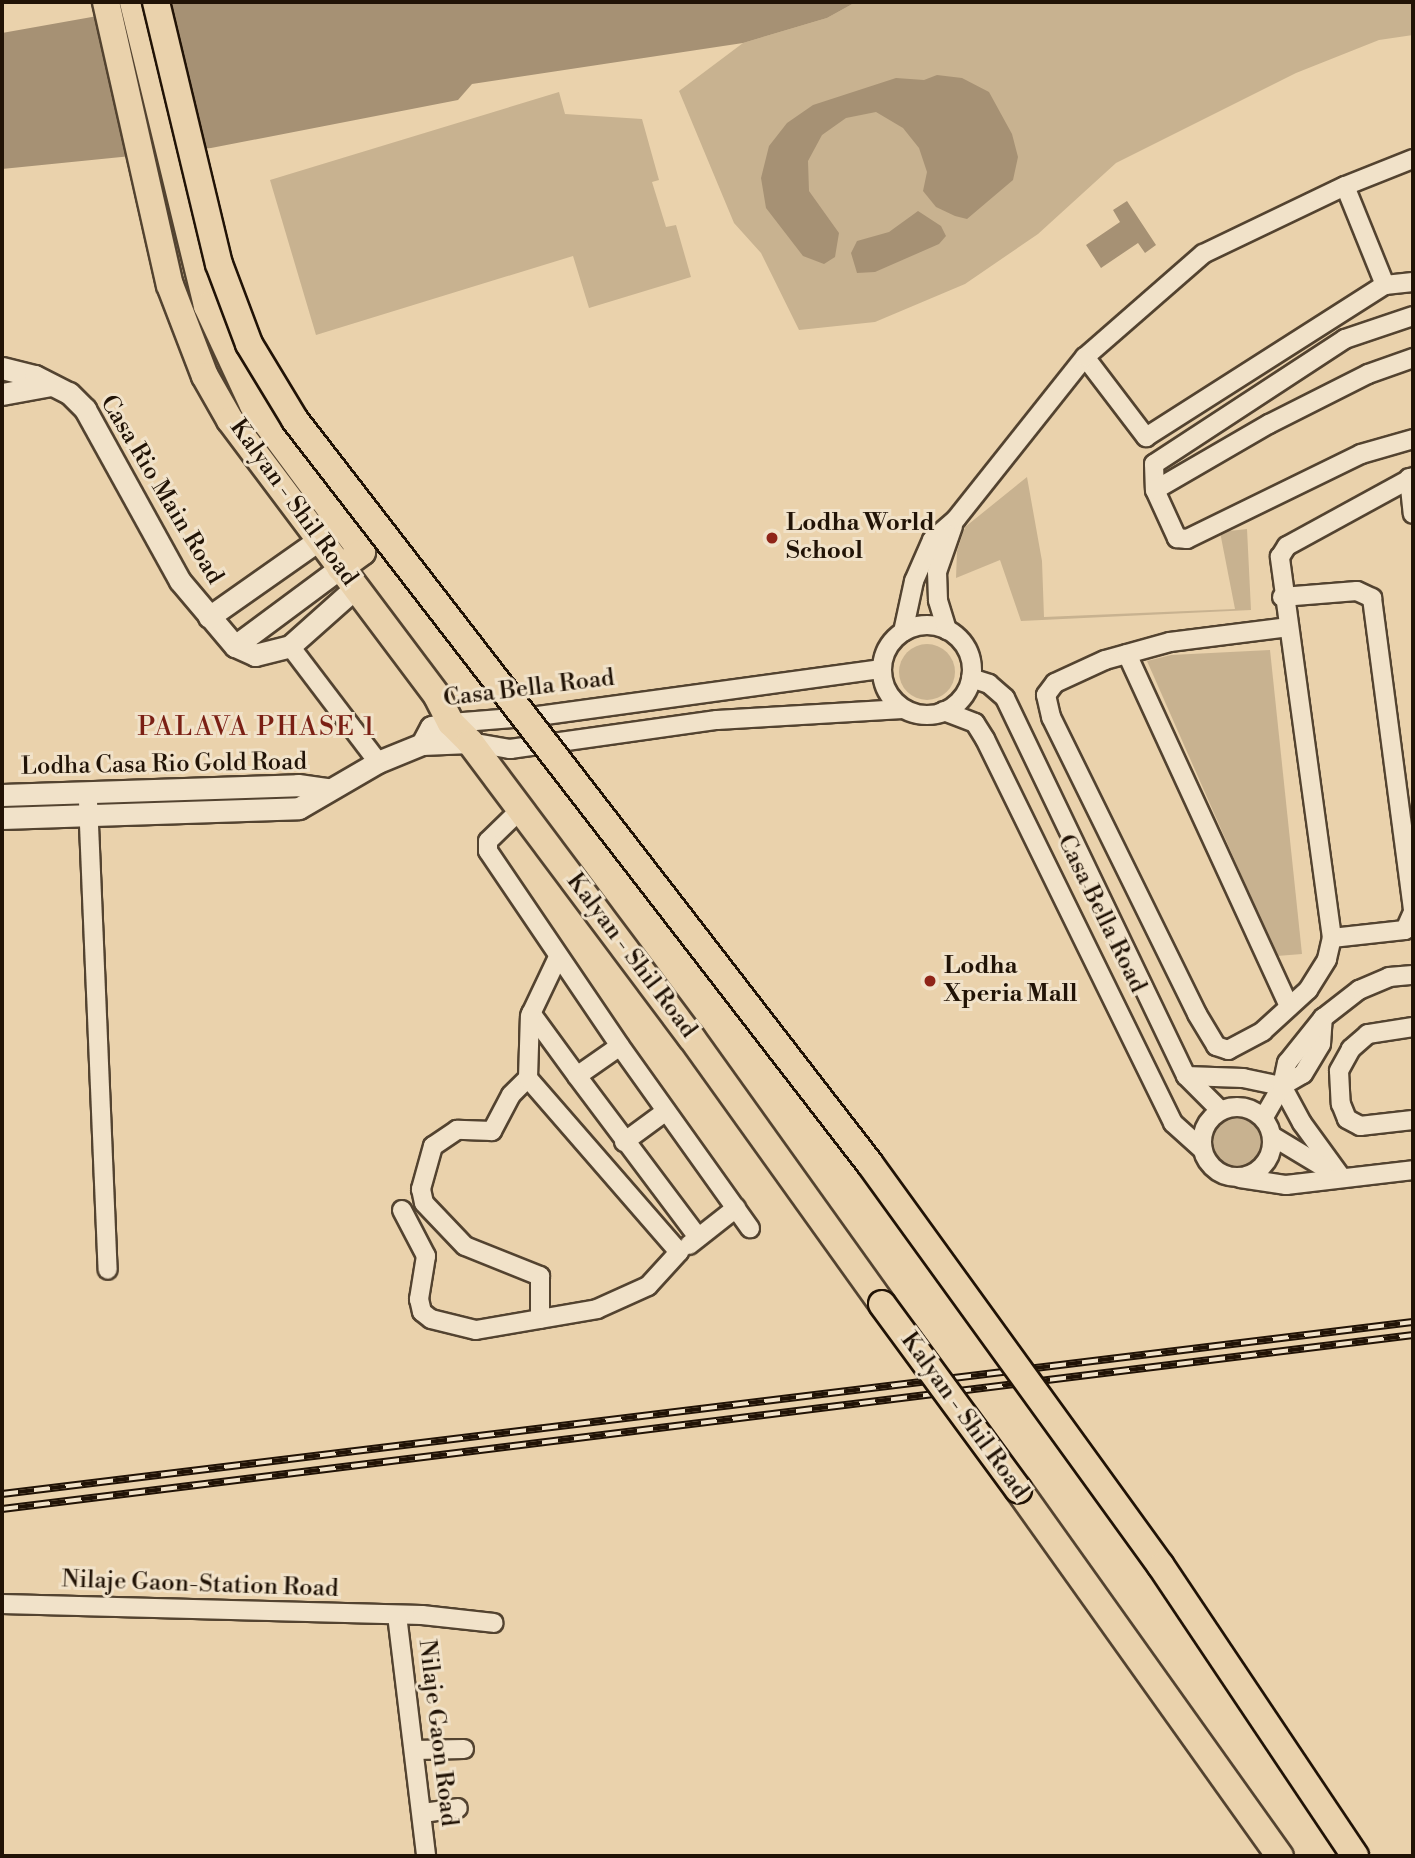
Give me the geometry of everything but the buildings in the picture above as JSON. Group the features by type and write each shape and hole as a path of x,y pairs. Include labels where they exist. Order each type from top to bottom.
{"main road":[{"name":"Kalyan - Shil Road","path":"106,2 161,251 205,376 230,420 317,540 437,696 451,723 470,742 519,811 691,1037 1280,1856"},
{"name":"Kalyan - Shil Road","path":"133,2 207,306 230,364 265,423 362,552 348,578"},
{"path":"156,2 219,264 248,344 295,420 870,1164 1161,1566 1355,1856"}],"street":[{"path":"903,632 922,557 932,540 956,519 1085,357 1203,254 1345,186 1413,159"},
{"path":"1345,186 1385,285"},
{"path":"1085,357 1146,437 1385,285 1413,282"},
{"path":"1413,316 1345,339 1154,464 1155,489 1177,538 1187,539 1362,454 1413,439"},
{"path":"1155,489 1269,424 1368,374 1413,358"},
{"name":"Casa Rio Main Road","path":"2,368 26,372 69,393 89,415 180,581 235,646"},
{"path":"2,394 51,384"},
{"path":"1289,627 1170,642 1127,654 1055,683 1046,695 1051,717 1216,1046 1237,1048 1308,990 1327,959 1332,938 1289,627 1282,597 1280,557 1287,546 1411,478 1413,514"},
{"path":"944,711 957,704 971,678 967,649 947,630 938,600 937,572 956,519"},
{"path":"209,617 343,524"},
{"path":"235,646 348,578"},
{"path":"235,646 255,655 290,646 348,578"},
{"path":"1282,597 1357,591 1372,598 1413,912 1405,930 1332,938"},
{"path":"903,709 891,697 882,669 892,642 903,632 924,625 947,630"},
{"path":"290,646 378,762"},
{"path":"1127,654 1289,1007"},
{"name":"Casa Bella Road","path":"422,744 431,727 451,723 538,716 882,669"},
{"name":"Casa Bella Road","path":"971,678 989,684 1005,698 1186,1076 1221,1111"},
{"name":"Casa Bella Road","path":"422,744 470,742 510,748 717,720 903,709 930,715 944,711 975,723 1173,1123 1203,1150 1213,1168 1232,1177"},
{"name":"Lodha Casa Rio Gold Road","path":"2,818 299,808 378,762 422,744"},
{"name":"Lodha Casa Rio Gold Road","path":"2,795 298,785 328,789"},
{"path":"87,792 108,1270"},
{"path":"519,811 488,841 488,851 620,1046 750,1227"},
{"path":"540,1319 540,1276 464,1247 424,1203 421,1189 433,1146 457,1130 492,1131 511,1095 528,1078 531,1013 558,957"},
{"path":"1264,1117 1282,1086 1303,1074 1321,1044 1323,1018 1359,990 1389,977 1413,975"},
{"path":"531,1013 624,1142 698,1237"},
{"path":"1413,1027 1368,1034 1352,1049 1339,1071 1341,1104 1347,1119 1360,1126 1413,1120"},
{"path":"577,1076 620,1046"},
{"path":"1186,1076 1243,1078 1282,1086"},
{"path":"528,1078 679,1252"},
{"path":"1282,1086 1302,1123 1342,1178"},
{"path":"1203,1150 1205,1127 1221,1111 1238,1107 1264,1117 1272,1136 1342,1178"},
{"path":"624,1142 666,1111"},
{"path":"1232,1177 1243,1177 1263,1167 1272,1136"},
{"path":"1232,1177 1286,1185 1413,1170"},
{"path":"402,1210 426,1256 419,1299 422,1312 431,1319 475,1330 597,1309 649,1286 679,1252 736,1208"},
{"name":"Nilaje Gaon-Station Road","path":"2,1604 397,1615 494,1623"},
{"name":"Nilaje Gaon Road","path":"397,1615 423,1813 426,1856"},
{"path":"414,1750 464,1749"},
{"path":"423,1813 458,1808"}],"shaded area":[{"path":"176,2 856,2 827,18 743,43 472,84 458,100 211,148 2,169 2,33"},
{"path":"856,2 1413,2 1413,35 1379,40 1296,73 1116,163 1038,234 965,284 875,322 799,330 761,253 734,223 679,91 743,43 827,18"},
{"path":"937,75 962,78 989,92 1012,134 1018,157 1013,180 967,219 955,216 936,207 923,191 927,172 919,148 903,128 876,112 846,118 822,135 808,161 809,191 839,233 835,257 824,264 803,256 766,208 761,178 769,146 787,123 813,105 896,78 924,80"},
{"path":"559,92 565,114 642,119 659,180 652,182 666,227 676,225 691,277 589,308 573,256 316,335 270,180"},
{"path":"1127,201 1156,245 1145,253 1138,243 1101,268 1086,245 1120,222 1113,210"},
{"path":"918,211 941,226 946,236 939,244 875,272 857,273 851,253 857,241 889,232"},
{"path":"1027,477 1042,561 1044,617 1235,609 1220,532 1247,529 1251,610 1021,621 1000,560 956,578 957,551 965,527"},
{"path":"922,644 932,644 947,652 953,661 953,683 947,692 932,700 922,700 904,688 899,677 899,667 911,649"},
{"path":"1270,650 1302,954 1277,956 1147,661 1171,655"},
{"path":"1236,1118 1246,1120 1254,1126 1260,1134 1260,1154 1254,1162 1246,1168 1236,1170 1226,1168 1218,1162 1212,1154 1210,1144 1212,1134 1218,1126 1226,1120"}],"railway":[{"path":"2,1494 1413,1322"},
{"path":"2,1509 1413,1335"}],"place":[{"name":"Lodha World School","path":"772,538"},
{"name":"Lodha Xperia Mall","path":"930,981"}],"district":[{"name":"PALAVA PHASE 1","path":"257,728"}]}
